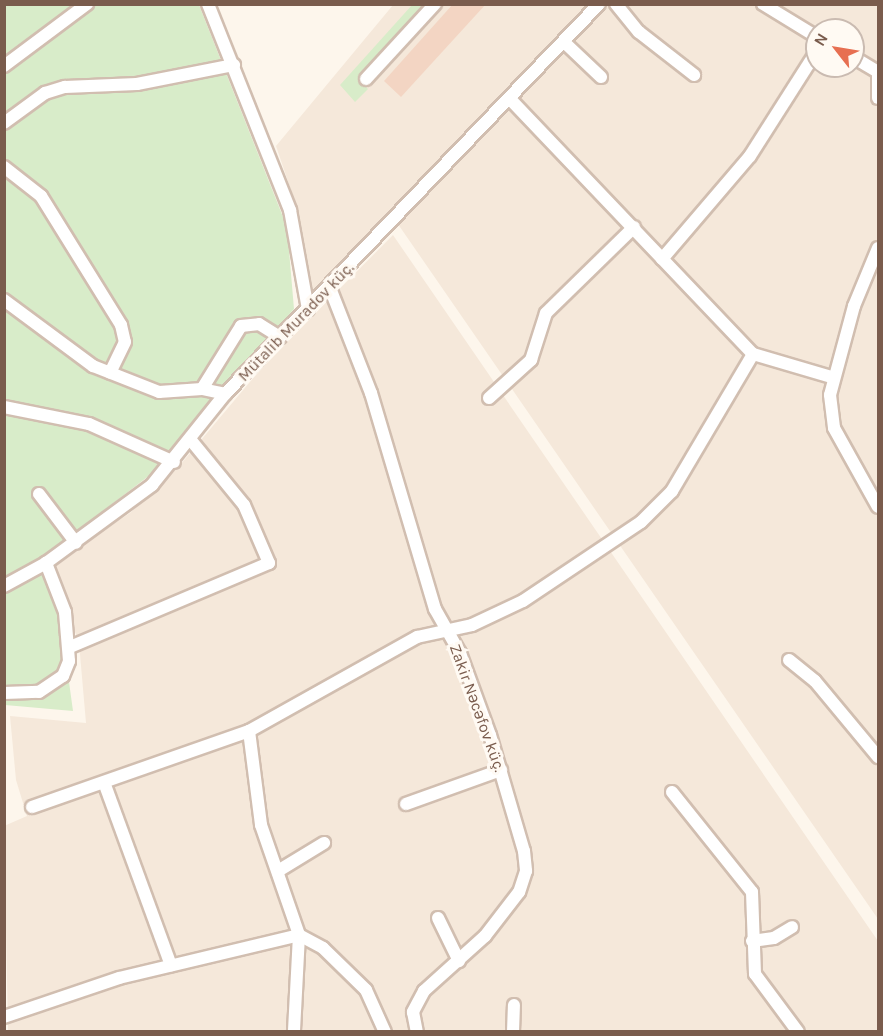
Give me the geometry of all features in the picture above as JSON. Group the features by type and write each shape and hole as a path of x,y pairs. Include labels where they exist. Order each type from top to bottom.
{"street":[{"path":"4,66 87,4"},
{"path":"208,4 290,210 308,309"},
{"path":"366,78 435,4"},
{"name":"Mütalib Muradov küç.","path":"4,586 76,543 174,462 225,394 330,288 599,4"},
{"path":"616,4 639,32 694,75"},
{"path":"763,4 805,30"},
{"path":"564,42 601,77"},
{"path":"865,64 879,72 879,98"},
{"path":"4,123 45,93 65,87 136,84 234,65"},
{"path":"662,259 750,156 805,70"},
{"path":"510,99 753,354 831,377"},
{"path":"4,168 41,196 121,325 125,342 110,373"},
{"path":"489,398 531,360 546,313 634,228"},
{"path":"877,255 831,377 834,428 879,507"},
{"name":"Zakir Nəcəfov küç.","path":"330,288 371,393 445,628 460,653 501,771 524,851 525,881 459,961 416,1003 417,1032"},
{"path":"4,300 64,347 110,373 159,392 202,389 225,394"},
{"path":"202,389 241,326 259,324 280,337"},
{"path":"32,807 105,785 249,731 417,637 445,628 472,625 523,601 640,522 672,491 753,354"},
{"path":"4,407 89,424 174,462"},
{"path":"70,647 269,563 244,505 190,439"},
{"path":"39,494 76,543"},
{"path":"4,693 39,692 63,676 70,647 65,612 46,563"},
{"path":"789,660 815,681 879,757"},
{"path":"249,731 261,825 299,935 294,1032"},
{"path":"406,804 501,771"},
{"path":"105,785 171,965"},
{"path":"672,792 752,892 755,974 798,1032"},
{"path":"278,871 324,843"},
{"path":"438,918 459,961"},
{"path":"753,941 774,938 792,927"},
{"path":"4,1017 171,965 299,935 323,948 366,990 385,1032"},
{"path":"513,1032 514,1005"}],"shaded area":[{"path":"393,5 878,5 878,919 391,214 313,291 297,208 276,146"},
{"path":"393,235 878,941 878,1031 8,1031 4,826 27,816 16,780 10,716 86,723 79,643 51,565 130,513 180,465 266,363"}],"green space":[{"path":"4,5 199,5 287,227 294,309 208,404 159,468 38,561 59,609 73,711 5,705"},
{"path":"412,5 429,5 359,80 368,89 355,102 340,85"}],"building":[{"path":"453,4 486,4 401,97 384,81"}]}
